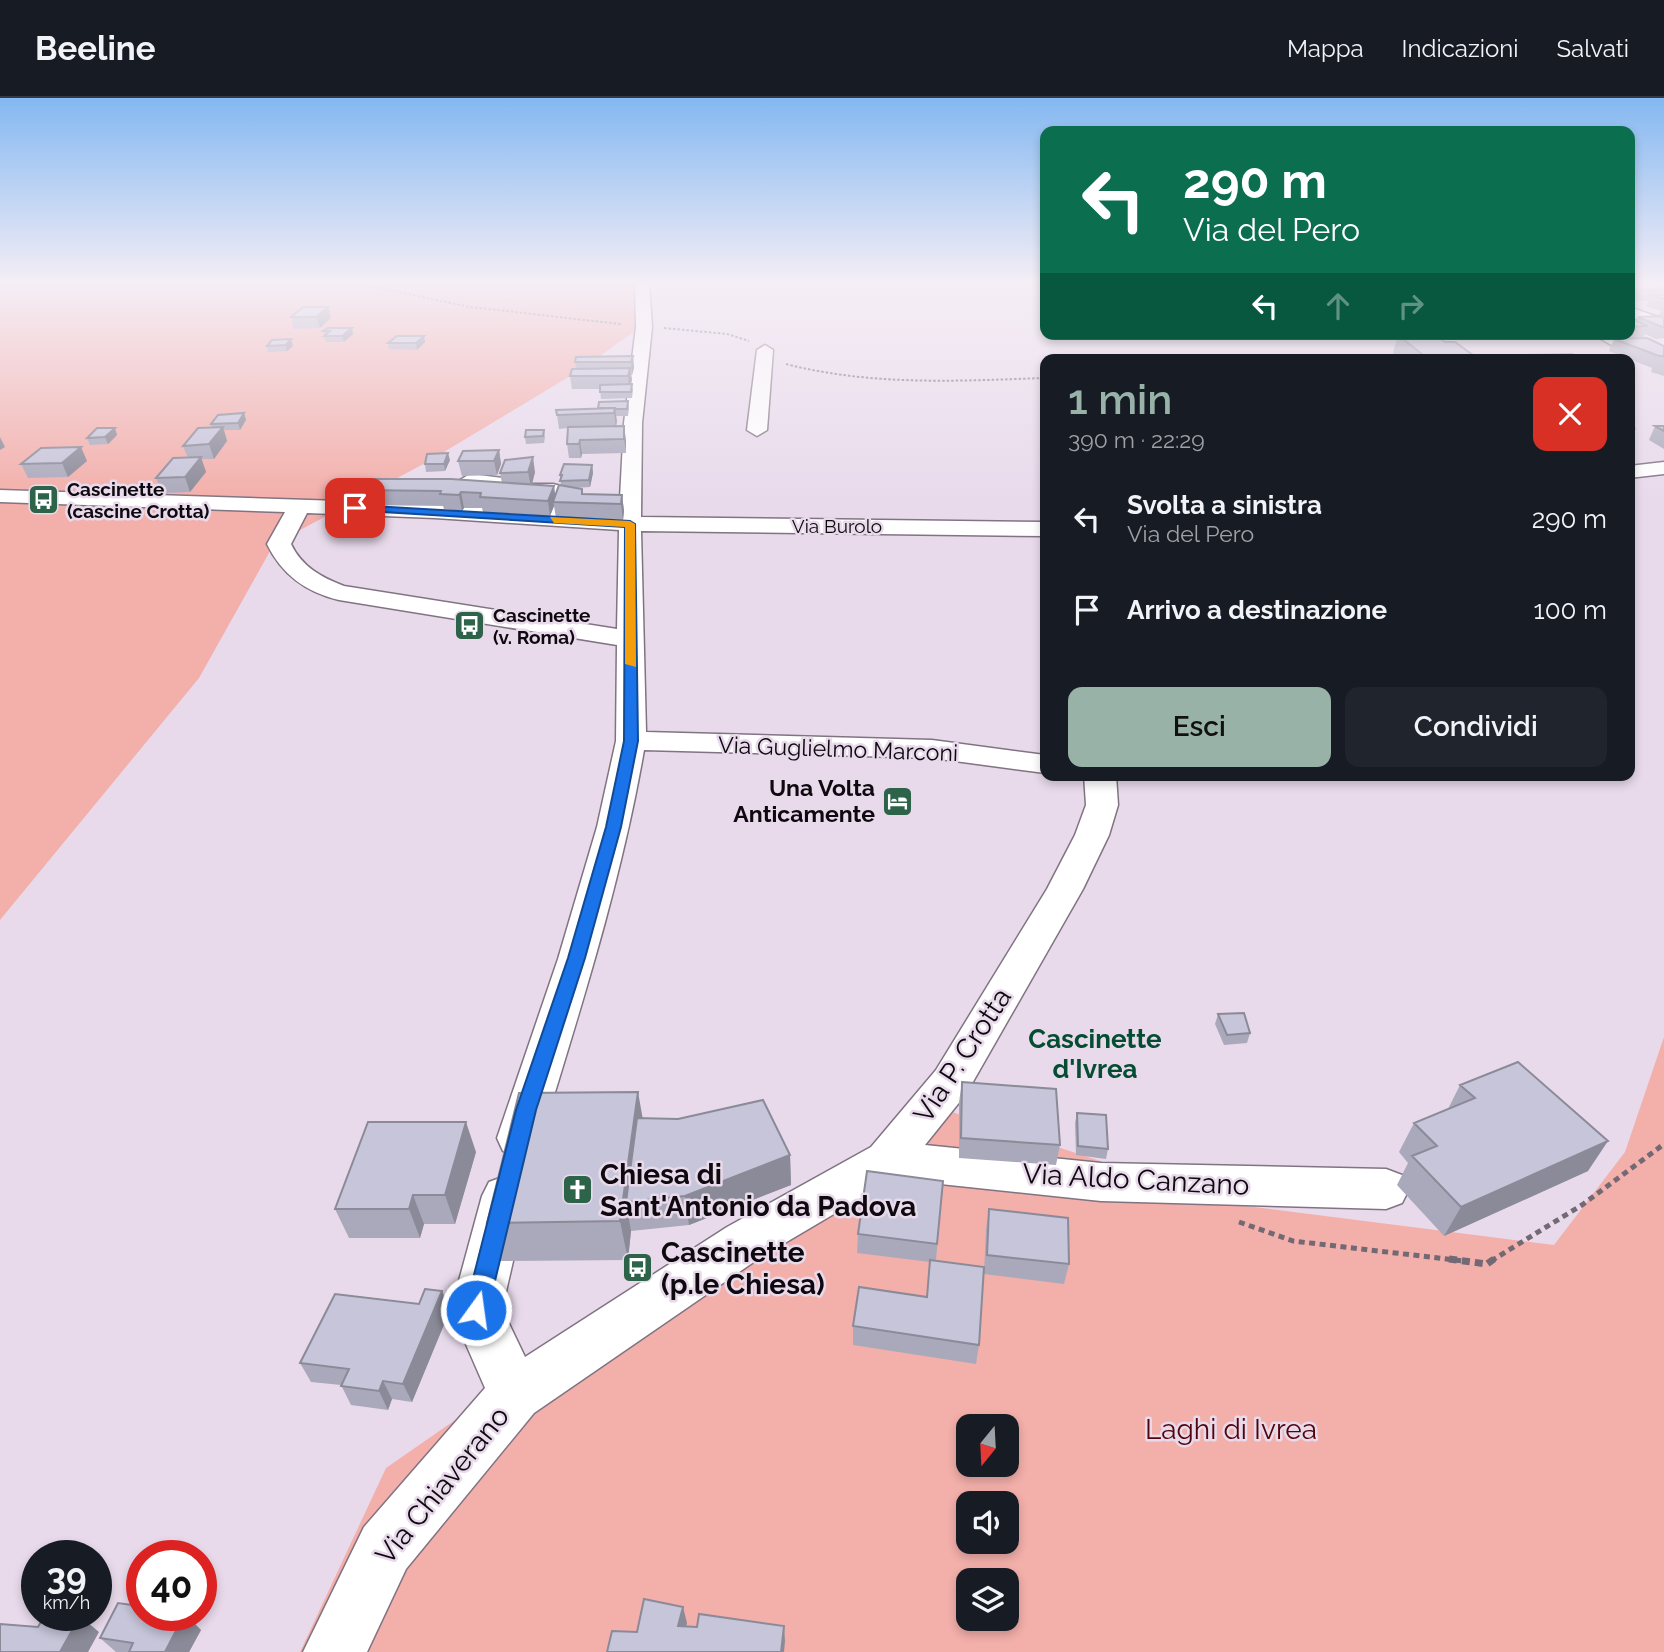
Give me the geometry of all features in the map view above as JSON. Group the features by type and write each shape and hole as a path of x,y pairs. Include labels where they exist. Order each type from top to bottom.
{"street":[{"path":"515,1394 476,1310 526,1110 577,958 614,827 631,741 632,423 640,356"},
{"path":"757,430 764,356"},
{"path":"1635,471 1664,468"},
{"path":"470,481 496,482 499,491 553,490 560,493 551,519"},
{"name":"Via Burolo","path":"0,496 435,511 630,524 1040,529"},
{"path":"299,507 279,544 287,563 307,581 339,593 632,639"},
{"name":"Via Guglielmo Marconi","path":"631,741 932,750 1040,763"},
{"name":"Via P. Crotta","path":"515,1394 744,1242 887,1160 951,1082 1065,889 1092,835 1102,805 1100,781"},
{"name":"Via Aldo Canzano","path":"887,1160 1101,1182 1386,1189"},
{"name":"Via Chiaverano","path":"334,1652 385,1548 515,1394"}],"path":[{"path":"773,356 783,363 843,375 927,381 1040,379"}],"green space":[{"path":"0,356 601,356 429,461 274,544 199,678 0,920"},
{"name":"Laghi di Ivrea","path":"1664,1037 1664,1652 300,1652 386,1468 676,1267 884,1156 931,1105 1230,1204 1554,1245 1625,1152"}],"building":[{"path":"633,356 631,362 575,362 576,357"},
{"path":"630,368 628,376 570,376 572,369"},
{"path":"632,384 631,392 600,392 600,385"},
{"path":"628,401 627,409 598,408 599,402"},
{"path":"615,408 614,413 557,415 556,410"},
{"path":"244,413 238,423 211,424 218,415"},
{"path":"624,426 624,439 580,440 579,444 567,444 568,427"},
{"path":"223,427 209,444 183,446 198,428"},
{"path":"97,428 115,428 105,437 87,438"},
{"path":"526,430 544,430 543,436 525,437"},
{"path":"81,447 62,463 21,464 41,448"},
{"path":"499,450 494,461 458,461 463,451"},
{"path":"448,453 444,464 425,464 427,454"},
{"path":"201,457 185,477 156,478 173,458"},
{"path":"533,457 528,472 500,473 505,460"},
{"path":"564,464 592,465 589,480 560,481"},
{"path":"362,479 451,479 554,486 548,501 480,497 481,493 461,492 459,495 440,494 441,491 357,490"},
{"path":"559,485 582,489 582,494 622,495 621,504 553,502"},
{"path":"1244,1013 1250,1033 1227,1035 1218,1014"},
{"path":"1518,1062 1608,1141 1461,1207 1412,1156 1437,1146 1414,1123 1475,1098 1460,1085"},
{"path":"962,1082 1056,1089 1060,1145 961,1138"},
{"path":"638,1092 620,1221 487,1223 519,1093"},
{"path":"763,1100 790,1155 685,1196 626,1202 637,1118 678,1119"},
{"path":"1077,1113 1106,1115 1108,1149 1078,1146"},
{"path":"368,1122 466,1122 445,1195 413,1195 409,1209 335,1209"},
{"path":"867,1171 943,1181 937,1244 858,1234"},
{"path":"989,1209 1068,1218 1069,1264 987,1255"},
{"path":"930,1260 984,1267 979,1345 853,1326 859,1287 927,1297"},
{"path":"425,1289 442,1291 403,1384 383,1381 379,1391 341,1386 349,1369 300,1363 335,1294 419,1304"},
{"path":"644,1599 683,1607 678,1626 697,1627 699,1614 784,1626 781,1652 607,1652 612,1631 637,1632"},
{"path":"118,1603 126,1604 126,1631 176,1631 165,1652 129,1652 133,1643 100,1638 104,1631 112,1631 112,1615"},
{"path":"0,1624 21,1626 21,1631 72,1631 60,1652 0,1652"}],"slow traffic":[{"path":"554,520 630,524 631,664"}],"place":[{"name":"Cascinette (cascine Crotta)","path":"44,500"},
{"name":"Cascinette (v. Roma)","path":"470,626"},
{"name":"Una Volta Anticamente","path":"898,801"},
{"name":"Chiesa di Sant'Antonio da Padova","path":"577,1190"},
{"name":"Cascinette (p.le Chiesa)","path":"638,1268"}],"district":[{"name":"Cascinette d'Ivrea","path":"1095,1054"}],"route":[{"path":"355,508 630,524 631,741 614,827 577,958 526,1110 476,1310"}]}
